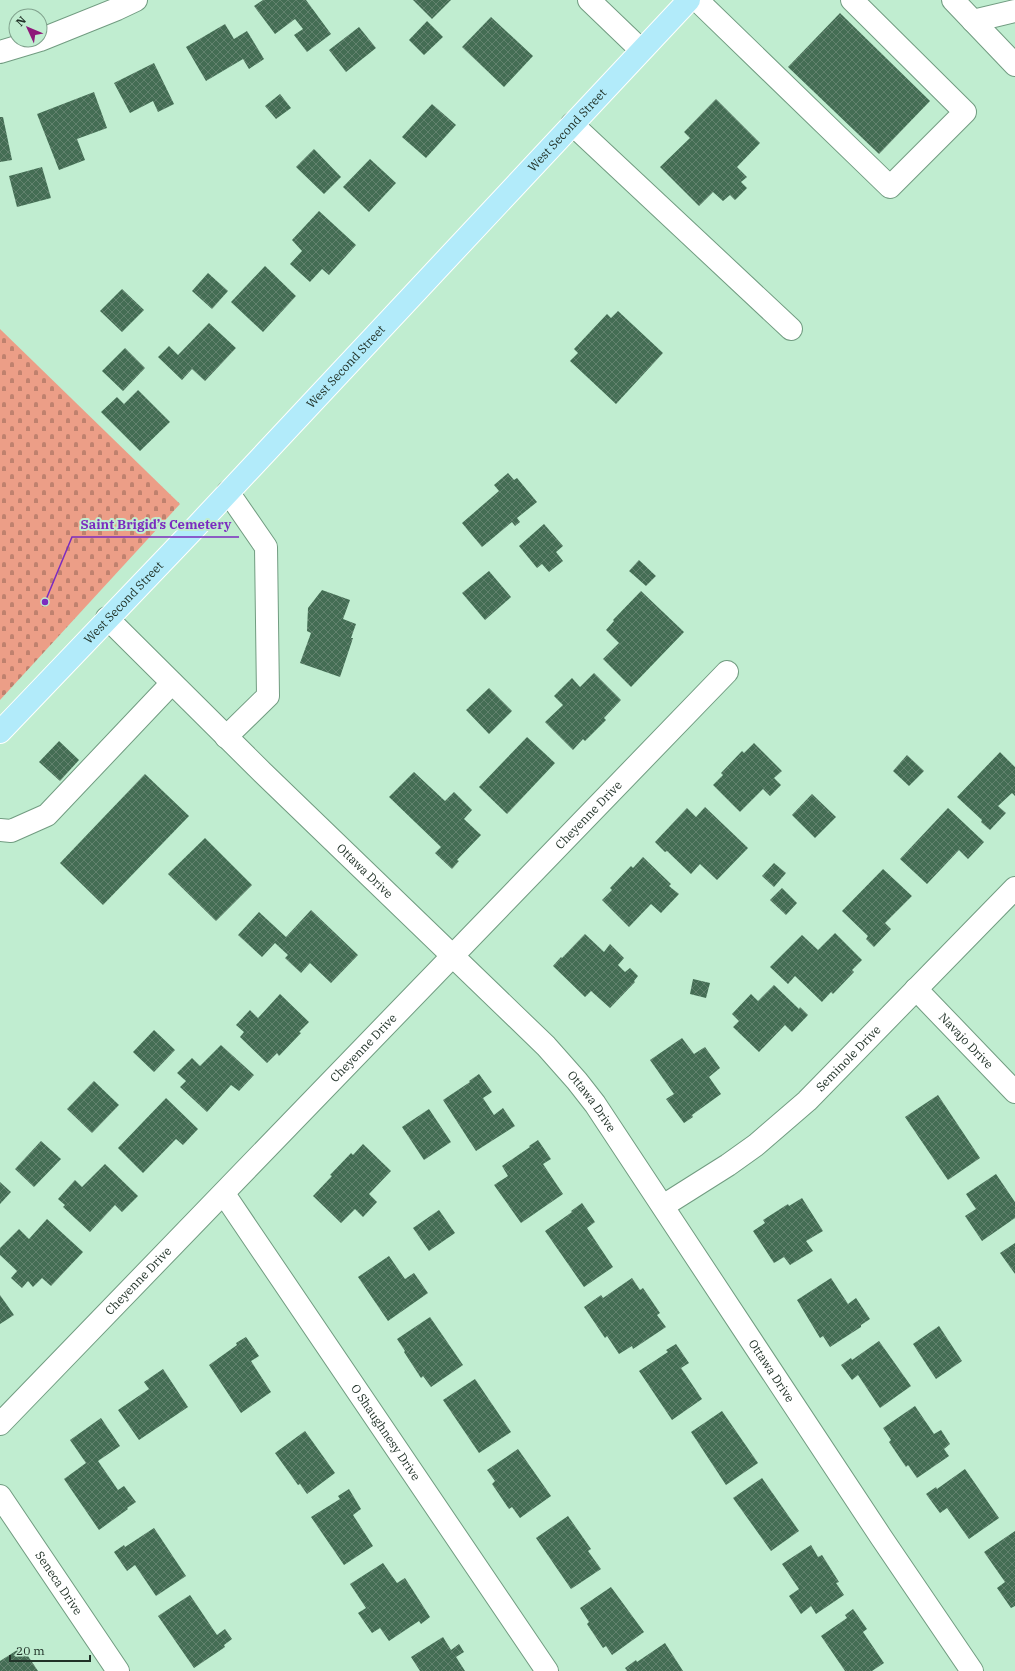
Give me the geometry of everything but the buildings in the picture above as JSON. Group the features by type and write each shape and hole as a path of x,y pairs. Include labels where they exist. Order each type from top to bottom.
{"main road":[{"name":"West Second Street","path":"0,732 228,492 640,50 689,0"}],"street":[{"path":"0,52 40,40 118,9 136,0"},
{"path":"588,0 640,50"},
{"path":"697,0 890,187 965,112 852,0"},
{"path":"953,0 1015,66"},
{"path":"973,21 1015,12"},
{"path":"572,124 791,330"},
{"path":"226,737 268,696 266,547 228,492"},
{"name":"Ottawa Drive","path":"107,618 226,737 546,1046 577,1081 595,1104 881,1537 972,1671"},
{"name":"Cheyenne Drive","path":"0,1424 727,672"},
{"path":"0,830 11,831 47,815 172,683"},
{"name":"Seminole Drive","path":"663,1206 750,1149 796,1111 1015,888"},
{"name":"Navajo Drive","path":"916,989 1015,1092"},
{"name":"O Shaughnesy Drive","path":"224,1194 547,1671"},
{"name":"Seneca Drive","path":"0,1496 118,1671"}],"green space":[{"path":"0,329 180,504 0,700"}],"place":[{"name":"Saint Brigid’s Cemetery","path":"45,602"}]}
